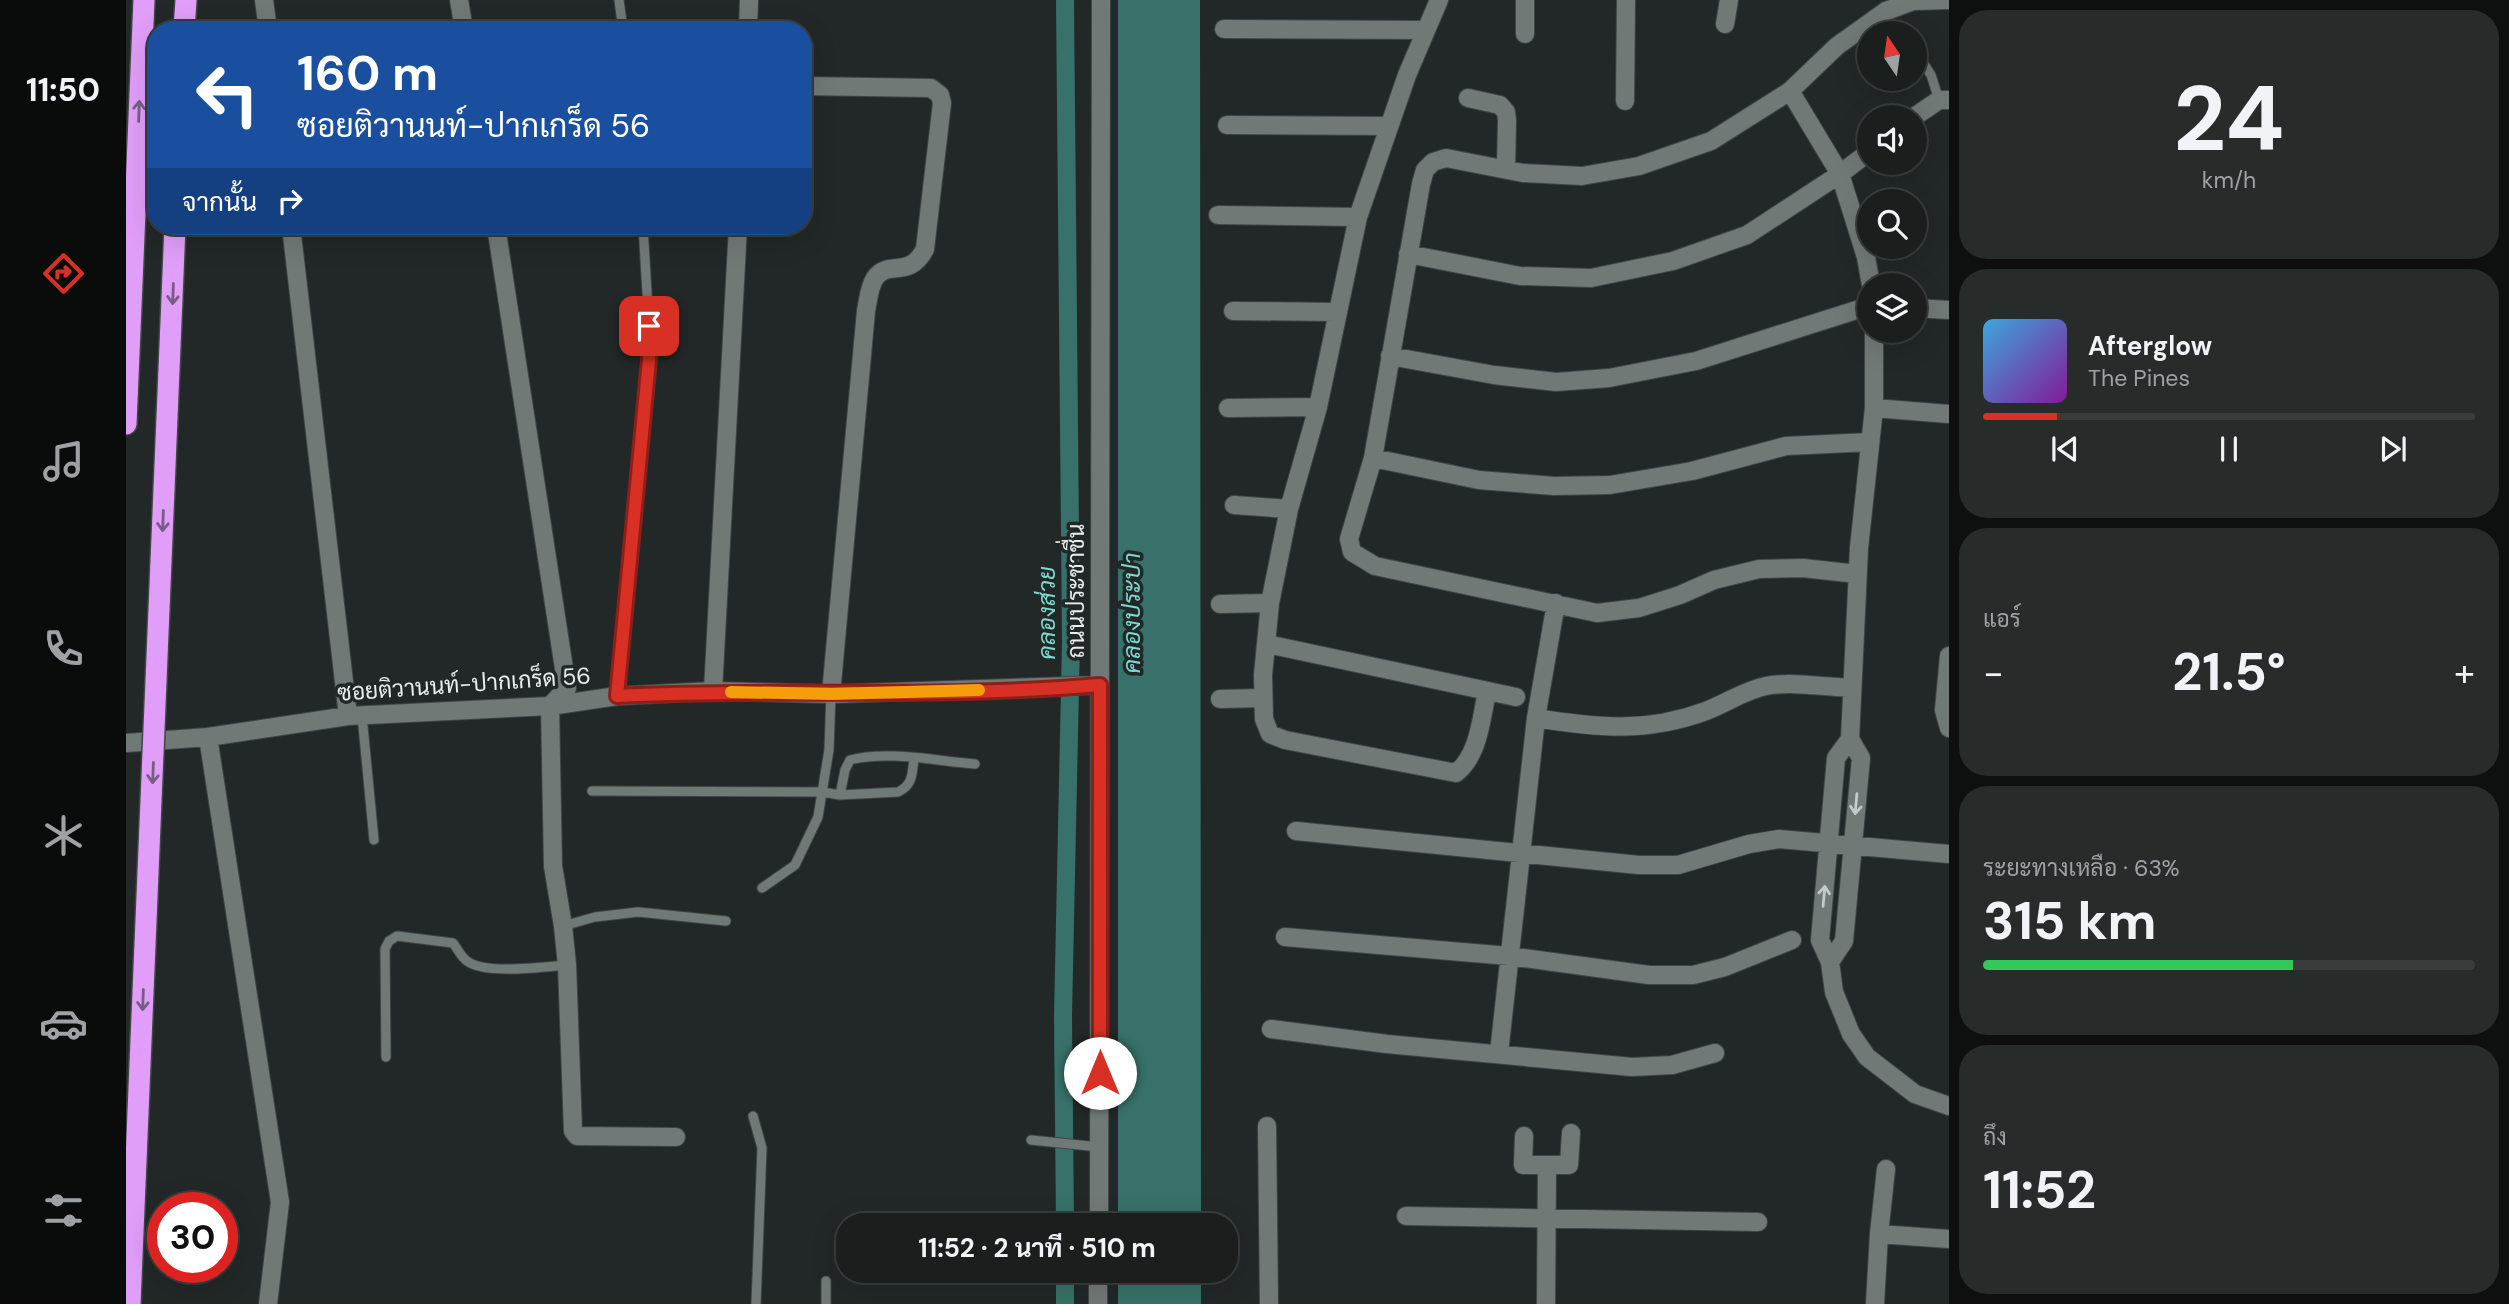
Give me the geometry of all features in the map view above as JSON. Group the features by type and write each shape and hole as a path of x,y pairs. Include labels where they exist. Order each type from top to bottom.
{"highway":[{"path":"126,424 144,0"},
{"path":"185,21 186,0"},
{"path":"130,1304 175,235"}],"street":[{"path":"264,0 267,21"},
{"path":"459,0 462,21"},
{"path":"748,21 749,0"},
{"name":"ถนนประชาชื่น","path":"1099,1213 1101,0"},
{"path":"1439,0 1389,126 1358,217 1318,407 1289,509 1270,603 1262,698 1264,719 1270,734 1285,740 1456,773 1467,765 1488,692"},
{"path":"1525,0 1525,34"},
{"path":"1625,101 1626,0"},
{"path":"1725,24 1729,0"},
{"path":"1857,574 1802,568 1759,569 1714,580 1680,595 1639,608 1597,613 1375,566 1352,552 1349,539 1373,458 1424,170 1433,162 1446,158 1523,173 1582,176 1639,166 1711,141 1790,91 1837,46 1886,11 1913,1 1948,0"},
{"path":"1224,29 1425,30"},
{"path":"812,86 931,88 940,95 942,103 925,249 919,261 911,266 883,270 874,279 868,302 831,694"},
{"path":"1790,91 1840,174 1869,273"},
{"path":"1468,98 1500,105 1506,113 1506,169"},
{"path":"1927,110 1944,100"},
{"path":"1227,125 1389,126"},
{"path":"1408,254 1520,276 1591,278 1673,261 1747,235 1857,161"},
{"path":"1218,215 1358,217"},
{"path":"292,235 355,716"},
{"path":"497,235 567,688 550,706 553,866 567,965 573,1131 577,1136 676,1138"},
{"path":"713,691 738,235"},
{"path":"1927,309 1949,310"},
{"path":"1390,356 1494,375 1556,382 1609,378 1696,361 1857,310"},
{"path":"1233,311 1337,312"},
{"path":"1830,962 1844,941 1861,758 1850,739 1857,574 1874,408 1874,343"},
{"path":"1228,408 1318,407"},
{"path":"1874,408 1949,414"},
{"path":"1373,458 1479,480 1555,486 1610,485 1692,471 1786,446 1870,442"},
{"path":"1234,505 1289,509"},
{"path":"1220,604 1270,603"},
{"path":"1500,1053 1536,718 1556,603"},
{"path":"1267,645 1516,697"},
{"path":"1949,656 1944,710 1949,728"},
{"name":"ซอยติวานนท์-ปากเกร็ด 56","path":"126,743 208,737 355,716 550,706 617,696 713,691 831,694 1100,685"},
{"path":"1536,718 1619,728 1668,722 1708,710 1767,685 1852,688"},
{"path":"1220,699 1262,698"},
{"path":"208,737 280,1202 268,1304"},
{"path":"1850,739 1836,758 1820,940 1830,962 1834,992 1851,1034 1867,1057 1915,1094 1949,1106"},
{"path":"1296,831 1639,865 1678,865 1749,844 1779,839 1949,854"},
{"path":"1285,937 1509,956 1649,975 1693,975 1725,967 1792,940"},
{"path":"1271,1029 1387,1044 1632,1068 1672,1065 1716,1053"},
{"path":"1267,1126 1269,1304"},
{"path":"1524,1136 1523,1165 1569,1165 1571,1133"},
{"path":"1546,1304 1547,1165"},
{"path":"1875,1304 1886,1169"},
{"path":"1406,1216 1758,1222"},
{"path":"1880,1234 1949,1239"},
{"path":"1098,1283 1098,1304"}],"lane":[{"path":"620,0 622,21"},
{"path":"1927,69 1944,100"},
{"path":"617,696 649,360 644,235"},
{"path":"762,888 795,865 818,817 830,750 831,694"},
{"path":"355,716 373,840"},
{"path":"840,795 850,760 883,756 975,764"},
{"path":"592,791 822,792 840,795 898,793 911,781 914,759"},
{"path":"563,926 595,916 638,912 726,921"},
{"path":"386,1057 385,948 389,940 397,936 453,943 466,960 478,966 503,970 567,965"},
{"path":"753,1116 762,1148 756,1304"},
{"path":"1031,1140 1099,1147"},
{"path":"826,1281 826,1304"}],"water":[{"name":"คลองประปา","path":"1118,0 1200,0 1201,1213 1118,1213"},
{"path":"1118,1283 1201,1283 1201,1304 1118,1304"}],"waterway":[{"name":"คลองส่วย","path":"1065,0 1071,640 1063,1016 1065,1213"},
{"name":"คลองส่วย","path":"1065,1283 1065,1304"}],"slow traffic":[{"path":"731,692 831,694 979,690"}],"route":[{"path":"649,326 649,360 617,696 713,691 847,694 1100,685 1100,1073"}]}
